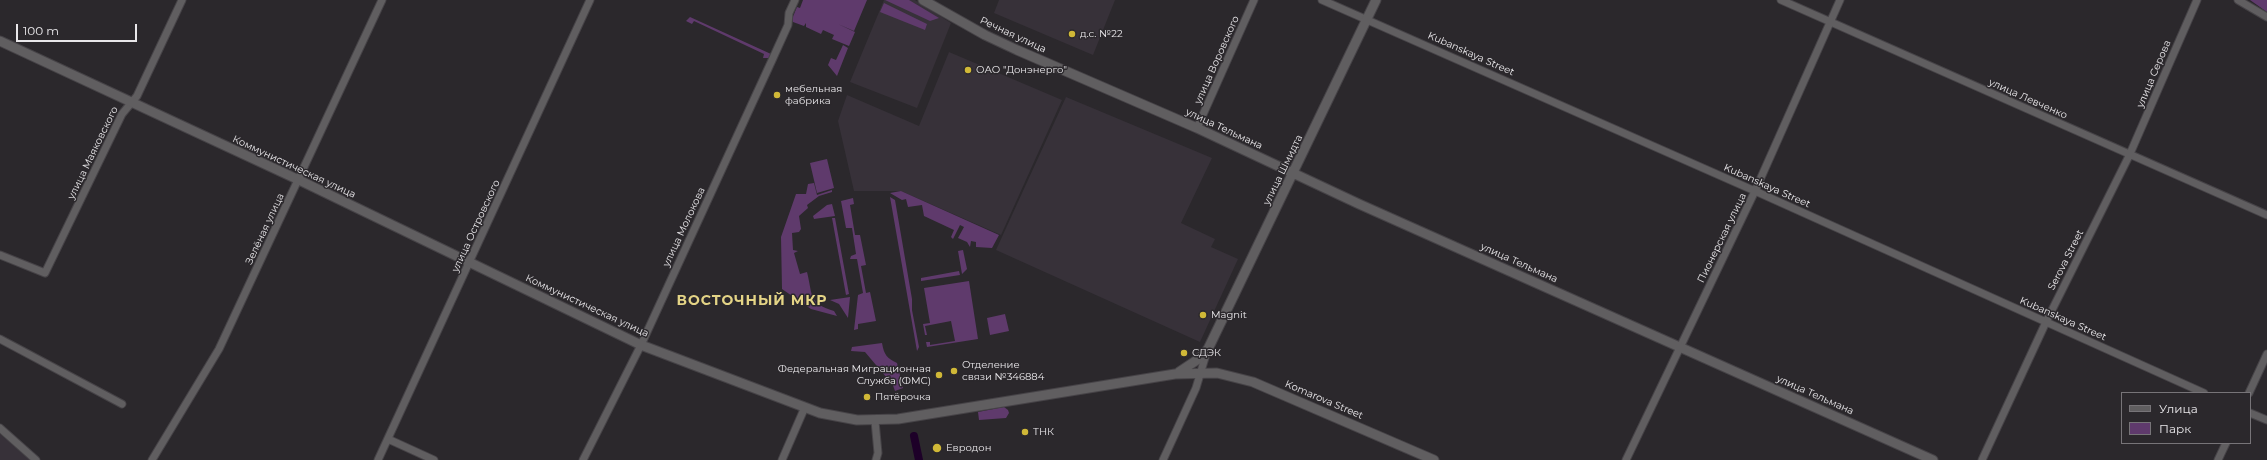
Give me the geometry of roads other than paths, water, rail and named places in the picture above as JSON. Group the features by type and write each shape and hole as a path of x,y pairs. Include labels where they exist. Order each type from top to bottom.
{"street":[{"name":"улица Маяковского","path":"0,255 45,273 122,114 137,96 182,0"},
{"name":"Зелёная улица","path":"152,460 219,349 382,0"},
{"name":"улица Островского","path":"378,460 590,0"},
{"name":"улица Молокова","path":"583,460 641,345 778,48 788,25 789,13 795,0"},
{"name":"Речная улица","path":"923,0 985,35 1097,84"},
{"name":"улица Воровского","path":"1197,128 1254,0"},
{"name":"Kubanskaya Street","path":"1322,0 1368,19 2202,392"},
{"name":"улица Шмидта","path":"1163,460 1202,372 1208,349 1376,0"},
{"name":"улица Левченко","path":"1781,0 2129,156 2267,216"},
{"name":"Пионерская улица","path":"1626,460 1755,192 1840,0"},
{"name":"улица Серова","path":"2129,156 2197,0"},
{"path":"2238,0 2267,17"},
{"name":"Коммунистическая улица","path":"0,41 130,103 299,180 641,345 805,407 837,417 874,421 912,417 1176,374 1202,372"},
{"name":"улица Тельмана","path":"1097,84 1934,460"},
{"name":"Serova Street","path":"1982,460 2046,322 2129,156"},
{"path":"0,339 122,404"},
{"name":"улица Шмидта","path":"1176,374 1200,358 1208,349"},
{"path":"2249,392 2267,354"},
{"name":"Komarova Street","path":"1202,372 1233,376 1253,382 1434,460"},
{"path":"782,460 805,407"},
{"path":"2251,413 2267,420"},
{"path":"874,421 878,453 876,460"},
{"path":"0,428 36,460"},
{"path":"388,439 434,460"},
{"path":"2218,460 2226,444"}],"waterway":[{"path":"914,436 919,460"}],"place":[{"name":"д.с. №22","path":"1072,34"},
{"name":"ОАО \"Донэнерго\"","path":"968,70"},
{"name":"мебельная фабрика","path":"777,95"},
{"name":"Magnit","path":"1203,315"},
{"name":"СДЭК","path":"1184,353"},
{"name":"Отделение связи №346884","path":"954,371"},
{"name":"Федеральная Миграционная Служба (ФМС)","path":"939,375"},
{"name":"Пятёрочка","path":"867,397"},
{"name":"ТНК","path":"1025,432"},
{"name":"Евродон","path":"937,448"}],"district":[{"name":"ВОСТОЧНЫЙ МКР","path":"752,301"}]}
